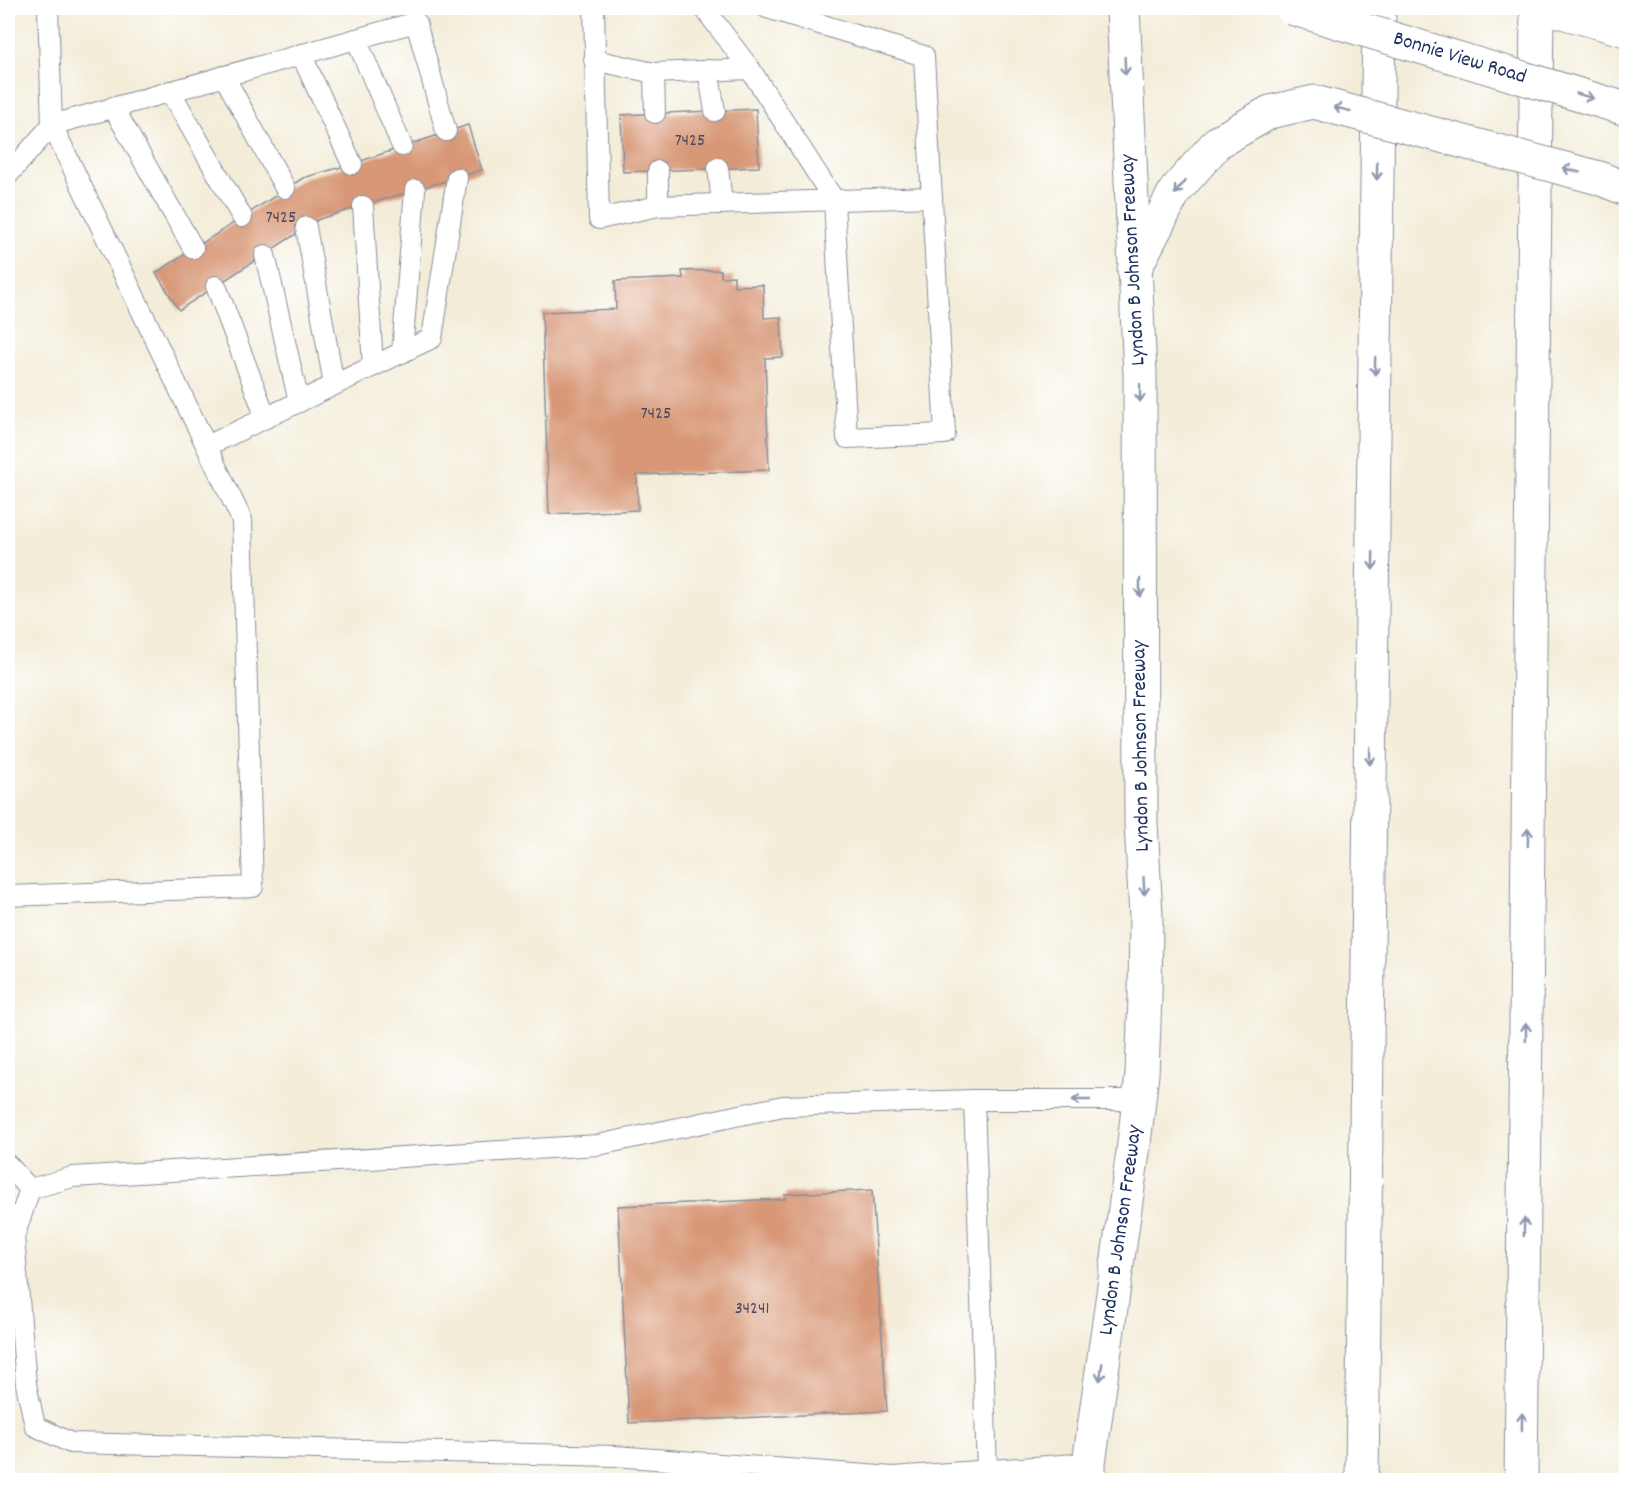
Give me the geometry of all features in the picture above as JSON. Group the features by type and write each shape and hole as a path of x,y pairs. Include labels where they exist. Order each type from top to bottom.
{"main road":[{"name":"Lyndon B Johnson Freeway","path":"1089,1472 1139,1100 1145,997 1146,916 1141,812 1140,374 1133,272 1123,8"},
{"name":"Bonnie View Road","path":"1291,8 1626,109"},
{"path":"1362,1480 1379,8"},
{"path":"1521,1480 1537,8"},
{"path":"1548,8 1626,30"},
{"path":"1133,272 1175,191 1218,142 1270,112 1314,102 1599,178 1626,189"}],"lane":[{"path":"8,896 253,887 242,519 52,124 48,8"},
{"path":"594,8 599,219 658,206 932,197"},
{"path":"704,8 750,69 834,200 847,438 945,434 924,56 767,8"},
{"path":"8,175 52,124 416,22 446,131"},
{"path":"356,39 402,146"},
{"path":"301,54 352,165"},
{"path":"594,60 654,73 750,69"},
{"path":"708,70 715,111"},
{"path":"654,73 655,113"},
{"path":"224,76 285,189"},
{"path":"170,91 242,217"},
{"path":"113,107 193,248"},
{"path":"718,168 722,203"},
{"path":"658,171 658,206"},
{"path":"207,446 432,338 457,178"},
{"path":"402,353 415,190"},
{"path":"363,206 373,366"},
{"path":"306,227 334,385"},
{"path":"265,255 299,402"},
{"path":"216,286 266,418"},
{"path":"30,1189 73,1177 598,1145 783,1106 974,1100 1139,1100"},
{"path":"974,1100 987,1470"},
{"path":"8,1165 30,1189"},
{"path":"30,1189 14,1237 26,1384 35,1426 70,1443 615,1456 893,1477 987,1470 1089,1472"}],"building":[{"path":"756,109 759,167 623,172 621,115"},
{"path":"468,125 482,170 319,219 179,310 156,273 303,178"},
{"path":"721,270 721,277 734,276 734,286 763,285 764,318 781,317 783,357 765,358 769,470 637,475 638,510 549,514 542,312 616,309 615,281 683,278 682,271"},
{"path":"872,1190 887,1411 629,1423 618,1206 785,1199 785,1194"}]}
